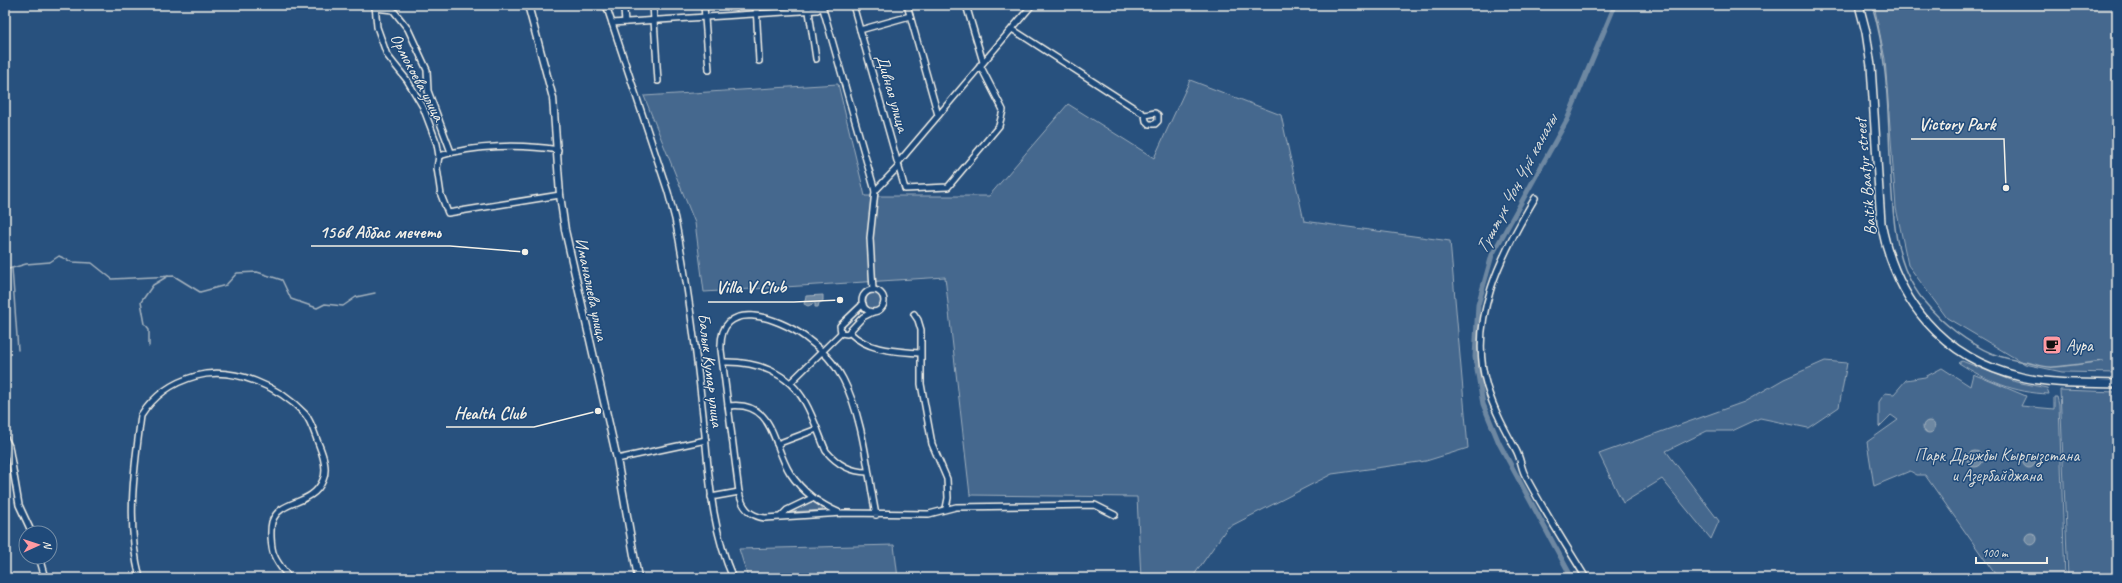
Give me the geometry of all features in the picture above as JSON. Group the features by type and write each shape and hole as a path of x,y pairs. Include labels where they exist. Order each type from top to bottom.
{"main road":[{"name":"Baitik Baatyr street","path":"1859,5 1866,32 1871,66 1882,223 1894,272 1912,304 1932,326 1957,348 1994,368 2037,380 2117,384"}],"street":[{"name":"Иманалиева улица","path":"528,5 553,98 558,150 560,195 572,263 617,460 638,578"},
{"name":"Балык Кумар улица","path":"606,5 668,192 675,219 686,287 706,440 711,497 722,549 733,578"},
{"path":"654,5 658,81"},
{"path":"704,5 709,70"},
{"path":"756,5 760,61"},
{"path":"808,5 816,59"},
{"name":"Дивная улица","path":"853,5 905,189 948,187 999,126 1004,110 982,64"},
{"path":"906,5 938,115"},
{"path":"966,5 982,64"},
{"path":"876,191 938,115 1032,5"},
{"path":"375,6 393,10 408,29 426,70 428,91 451,152"},
{"name":"Ормокоева улица","path":"375,6 377,27 387,55 407,80 423,107 440,156 437,168 441,196 448,213 560,195"},
{"path":"612,24 808,11 817,10 822,6 876,191 870,238 873,290"},
{"path":"624,10 625,22"},
{"path":"860,30 910,16"},
{"path":"1012,29 1145,115"},
{"path":"440,156 451,152 512,146 558,150"},
{"path":"1535,198 1501,259 1495,277 1485,317 1482,339 1483,364 1487,388 1499,419 1516,450 1524,473 1586,578"},
{"path":"850,333 863,317 880,310 885,301 880,292 873,290 864,296 863,304 866,309 873,312"},
{"path":"841,333 840,326 863,304"},
{"path":"914,314 918,320 921,330 920,353 922,391 932,444 947,479 948,498 946,508"},
{"path":"876,515 859,426 850,395 834,365 822,351 804,336 784,325 763,318 745,316 732,319 722,333 723,362 739,492 744,506 754,515 765,518 843,513 876,515 929,514 946,508 1095,505 1115,515"},
{"path":"841,333 850,333 861,341 876,348 920,353"},
{"path":"790,383 841,333"},
{"path":"723,362 755,364 790,383 804,401 826,451 831,458 852,470 867,472"},
{"path":"140,578 134,555 132,500 141,416 148,405 162,392 183,380 204,374 224,373 242,377 274,389 291,402 306,416 324,458 324,479 313,495 299,503 286,505 276,515 272,523 274,555 289,578"},
{"path":"728,406 743,405 757,410 766,419 790,472 812,498 843,513"},
{"path":"777,444 817,429"},
{"path":"5,438 8,446 19,505 28,525"},
{"path":"617,460 706,440"},
{"path":"711,497 739,492"},
{"path":"781,516 787,510 812,498"},
{"path":"41,565 45,578"}],"green space":[{"path":"1874,5 2117,5 2117,373 2062,372 2025,364 1947,318 1908,265 1896,208 1885,59"},
{"path":"1190,80 1281,115 1304,221 1450,241 1468,448 1426,461 1332,474 1227,528 1192,578 1141,578 1137,497 970,495 945,277 704,292 695,223 644,96 838,84 865,196 989,196 1068,104 1154,158"},
{"path":"871,293 877,293 882,298 880,307 877,309 871,309 866,304 866,298"},
{"path":"1825,361 1847,363 1839,407 1808,428 1760,418 1732,431 1707,431 1666,451 1719,521 1711,539 1662,479 1623,503 1599,454 1744,402 1784,379"},
{"path":"1962,361 2016,382 2047,388 2049,394 2025,391 2002,385 1959,363"},
{"name":"Парк Дружбы Кыргызстана и Азербайджана","path":"1942,368 1970,386 1973,374 2026,396 2021,406 2054,409 2054,397 2057,397 2059,405 2065,578 1996,578 1995,574 1925,475 1917,475 1910,471 1874,486 1867,442 1898,420 1891,415 1879,427 1879,402 1885,393 1894,394 1906,380 1925,377"},
{"path":"2060,390 2117,392 2117,578 2068,578"},
{"path":"811,502 819,504 823,510 790,512"},
{"path":"894,545 898,578 748,578 739,549"}],"shaded area":[{"path":"823,295 823,301 819,303 818,307 815,307 815,303 808,306 804,304 806,296"},
{"path":"1931,421 1934,422 1934,432 1927,433 1924,432 1923,425 1924,422"},
{"path":"1975,451 1981,453 1983,459 1981,465 1975,467 1969,465 1967,459 1969,453"},
{"path":"2031,456 2034,457 2034,467 2027,468 2024,467 2023,460 2024,457"},
{"path":"2033,533 2036,534 2036,544 2029,545 2026,544 2025,537 2026,534"}],"waterway":[{"name":"Түштүк Чоң Чүй каналы","path":"1572,578 1499,443 1483,404 1475,357 1478,305 1492,255 1567,120 1615,5"},
{"path":"1872,5 1878,26 1885,69 1892,202 1896,236 1901,258 1914,287 1926,304 1948,326 1974,345 1991,353 2009,359 2048,367 2103,361"},
{"path":"5,270 26,264 50,262 59,256 72,262 92,263 112,279 174,276 200,292 226,285 237,273 257,272 282,280 291,299 317,308 325,304 343,306 356,297 375,293"},
{"path":"12,268 18,350"},
{"path":"149,346 149,329 145,324 141,302 153,285 168,276"}],"place":[{"name":"Victory Park","path":"2006,188"},
{"name":"156в Аббас мечеть","path":"525,252"},
{"name":"Villa V Club","path":"840,300"},
{"name":"Аура","path":"2052,345"},
{"name":"Health Club","path":"598,411"}]}
